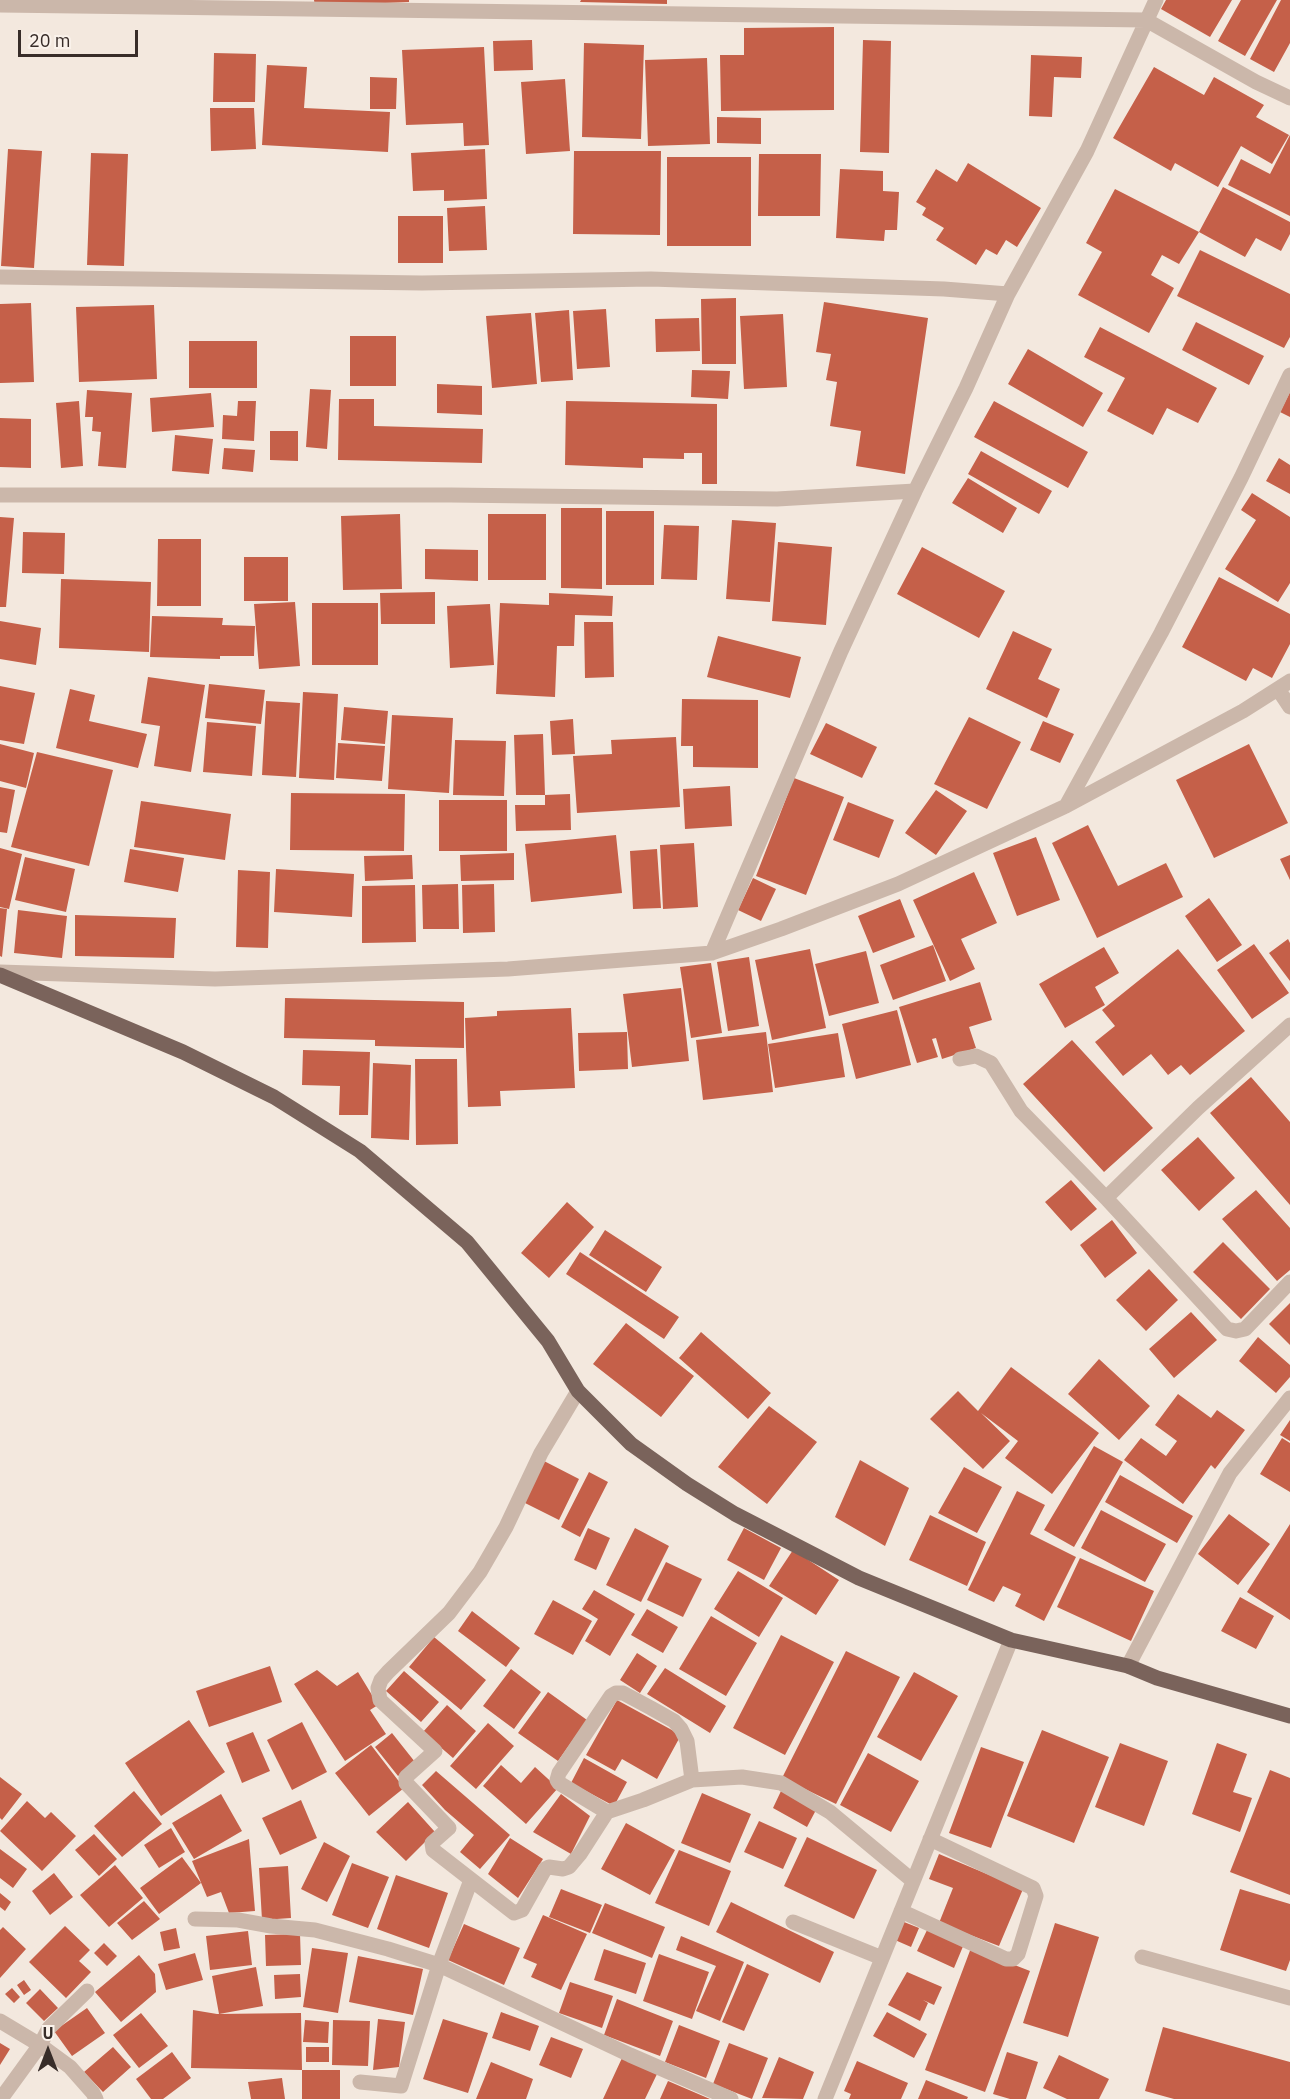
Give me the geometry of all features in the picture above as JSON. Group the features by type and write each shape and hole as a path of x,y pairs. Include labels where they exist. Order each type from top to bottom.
{"main road":[{"path":"0,973 193,1057 274,1097 360,1151 467,1242 548,1341 579,1391 631,1444 687,1484 735,1514 859,1578 1011,1640 1128,1666 1157,1678 1290,1716"}],"street":[{"path":"712,953 841,651 915,491 1008,294 1087,151 1156,0"},
{"path":"0,5 1146,20 1290,98"},
{"path":"0,277 422,283 651,279 944,289 1008,294"},
{"path":"1066,806 1172,612 1241,478 1290,375"},
{"path":"0,495 427,495 777,499 915,491"},
{"path":"0,973 215,979 508,969 712,953 898,884 1066,806 1243,711 1284,685 1290,707"},
{"path":"1106,1198 1197,1108 1290,1025"},
{"path":"960,1059 976,1056 991,1063 1021,1111 1106,1198 1227,1329 1236,1331 1245,1329 1290,1282"},
{"path":"579,1391 541,1453 506,1527 480,1572 449,1613 388,1672 378,1688 380,1700 435,1751 407,1775 406,1783 449,1828 432,1843 433,1850 512,1912 522,1910 541,1873 549,1867 569,1868 607,1812 692,1780 742,1777 781,1783 830,1812 913,1881"},
{"path":"1128,1666 1230,1473 1290,1398"},
{"path":"825,2099 1011,1640"},
{"path":"607,1812 557,1780 559,1773 592,1724 611,1696 616,1693 623,1693 651,1708 674,1721 681,1729 687,1741 692,1780"},
{"path":"901,1911 1006,1959 1013,1959 1018,1954 1036,1896 1033,1888 930,1839"},
{"path":"360,2082 400,2092 439,1965 471,1880"},
{"path":"195,1919 238,1920 315,1930 439,1965 630,2055 732,2099"},
{"path":"793,1922 882,1958"},
{"path":"1142,1957 1290,1998"},
{"path":"3,2096 40,2045 49,2028 87,1992"},
{"path":"0,2021 40,2045 70,2067 96,2099"}],"building":[{"path":"314,0 409,0 409,2 315,6"},
{"path":"581,0 667,0 667,4 580,2"},
{"path":"1166,0 1232,0 1210,37 1161,9"},
{"path":"1241,0 1277,0 1245,56 1218,41"},
{"path":"1281,0 1290,0 1290,43 1274,72 1250,59"},
{"path":"834,27 834,110 721,111 720,55 744,55 744,28"},
{"path":"532,40 533,70 494,71 493,41"},
{"path":"863,40 891,41 889,153 860,152"},
{"path":"584,43 644,45 641,139 582,137"},
{"path":"484,47 489,145 464,146 463,123 406,125 402,50"},
{"path":"214,53 256,54 255,102 213,102"},
{"path":"1031,55 1082,57 1081,78 1054,77 1052,117 1029,116"},
{"path":"707,58 710,144 648,146 645,60"},
{"path":"267,65 307,67 304,108 390,112 388,152 262,145"},
{"path":"1154,67 1204,95 1214,77 1264,105 1256,117 1289,135 1272,164 1241,146 1218,187 1175,163 1171,171 1113,138"},
{"path":"370,77 397,78 396,109 370,109"},
{"path":"565,79 570,151 526,154 521,82"},
{"path":"210,108 254,108 256,149 211,151"},
{"path":"717,117 761,118 761,144 717,143"},
{"path":"1290,135 1290,216 1228,185 1241,159 1270,174"},
{"path":"8,149 42,151 34,268 1,266"},
{"path":"485,149 487,199 444,201 444,190 413,191 411,153"},
{"path":"574,151 661,151 660,235 573,234"},
{"path":"91,153 128,154 124,266 87,265"},
{"path":"759,154 821,154 820,216 758,216"},
{"path":"667,157 751,157 751,246 667,246"},
{"path":"968,163 1041,208 1017,247 1006,240 997,255 986,249 976,265 936,240 944,228 922,215 926,208 916,202 936,169 957,182"},
{"path":"840,169 883,171 883,191 899,192 897,230 885,230 884,241 836,238"},
{"path":"1223,187 1290,222 1290,234 1281,251 1256,238 1245,257 1199,232"},
{"path":"1115,189 1199,232 1179,264 1162,255 1151,275 1174,288 1149,333 1078,295 1102,252 1086,243"},
{"path":"485,206 487,250 449,251 447,208"},
{"path":"398,216 443,216 443,263 398,263"},
{"path":"1200,250 1290,294 1290,337 1284,348 1177,296"},
{"path":"736,298 736,364 702,364 701,299"},
{"path":"824,302 928,318 905,474 856,466 861,431 830,426 837,382 826,380 831,354 816,352"},
{"path":"31,303 34,382 0,383 0,304"},
{"path":"154,305 157,379 79,382 76,307"},
{"path":"606,309 610,367 577,369 573,311"},
{"path":"569,310 573,380 541,382 535,313"},
{"path":"531,313 537,384 492,388 486,316"},
{"path":"783,314 787,387 744,389 740,316"},
{"path":"699,318 700,351 656,352 655,319"},
{"path":"1196,322 1264,356 1249,385 1182,350"},
{"path":"1100,327 1217,388 1198,423 1167,408 1153,435 1107,411 1125,378 1084,357"},
{"path":"350,336 396,336 396,386 350,386"},
{"path":"189,341 257,341 257,388 189,388"},
{"path":"1028,349 1103,393 1083,427 1008,384"},
{"path":"692,370 730,371 728,399 691,397"},
{"path":"437,384 482,386 482,415 437,413"},
{"path":"310,389 331,390 327,449 306,447"},
{"path":"87,390 132,393 126,468 98,466 101,432 92,431 93,417 85,417"},
{"path":"1290,392 1290,417 1280,412"},
{"path":"211,393 214,427 152,432 150,398"},
{"path":"339,399 374,399 374,426 483,429 482,463 338,460"},
{"path":"79,401 83,466 61,468 56,403"},
{"path":"238,401 256,401 254,441 222,439 223,415 237,416"},
{"path":"566,401 717,404 717,484 702,484 702,453 684,453 684,459 643,458 643,468 565,465"},
{"path":"994,401 1088,452 1068,488 974,437"},
{"path":"0,418 31,419 31,468 0,467"},
{"path":"270,431 298,431 298,461 270,460"},
{"path":"175,435 213,439 209,474 172,471"},
{"path":"224,448 255,450 253,472 222,469"},
{"path":"981,451 1052,491 1039,514 968,474"},
{"path":"1279,458 1290,465 1290,494 1266,481"},
{"path":"968,478 1017,508 1003,533 952,503"},
{"path":"1252,493 1290,517 1290,583 1278,602 1225,569 1256,520 1241,510"},
{"path":"561,508 602,508 602,589 561,588"},
{"path":"606,511 654,511 654,585 606,585"},
{"path":"400,514 402,589 343,590 341,516"},
{"path":"488,514 546,514 546,580 488,580"},
{"path":"0,517 14,518 6,607 0,607"},
{"path":"732,520 776,523 770,602 726,599"},
{"path":"664,525 699,526 697,580 661,579"},
{"path":"23,532 65,533 64,574 22,573"},
{"path":"158,539 201,539 201,606 157,606"},
{"path":"778,542 832,547 826,625 772,621"},
{"path":"922,547 1005,591 979,638 897,594"},
{"path":"425,549 478,550 478,581 425,579"},
{"path":"244,557 288,557 288,601 244,601"},
{"path":"1219,577 1290,614 1290,644 1272,678 1253,668 1246,681 1182,647"},
{"path":"61,579 151,582 149,652 59,648"},
{"path":"435,592 435,624 381,624 380,593"},
{"path":"549,593 613,596 612,616 575,615 574,646 557,646 555,697 496,694 500,603 549,605"},
{"path":"295,602 300,666 259,669 254,604"},
{"path":"312,603 378,603 378,665 312,665"},
{"path":"490,604 494,665 450,668 447,606"},
{"path":"152,616 223,618 222,625 255,626 254,656 220,656 220,659 150,657"},
{"path":"0,621 41,628 36,665 0,659"},
{"path":"584,622 613,622 614,677 585,678"},
{"path":"1013,631 1052,649 1038,679 1060,689 1047,718 986,689"},
{"path":"718,636 801,657 790,698 707,677"},
{"path":"148,677 205,685 191,772 154,766 160,726 141,723"},
{"path":"209,684 265,690 261,724 205,718"},
{"path":"0,686 35,693 24,744 0,740"},
{"path":"70,689 95,695 89,721 147,734 138,768 56,748"},
{"path":"303,692 338,694 334,780 299,778"},
{"path":"682,699 758,700 758,768 693,767 693,746 681,746"},
{"path":"266,701 300,703 296,777 262,775"},
{"path":"344,707 388,711 385,744 341,740"},
{"path":"392,715 453,718 449,793 388,789"},
{"path":"969,717 1021,742 987,809 934,784"},
{"path":"573,719 575,754 552,755 550,721"},
{"path":"1043,721 1074,734 1060,763 1030,750"},
{"path":"207,722 256,726 252,776 203,772"},
{"path":"826,723 877,747 862,778 810,754"},
{"path":"543,734 545,795 516,795 514,735"},
{"path":"676,737 680,807 577,813 573,756 612,754 611,740"},
{"path":"455,740 506,741 504,796 453,795"},
{"path":"338,743 385,746 382,781 336,778"},
{"path":"0,744 34,753 26,788 0,781"},
{"path":"1249,744 1288,823 1214,858 1176,780"},
{"path":"37,752 113,770 89,866 11,847"},
{"path":"794,778 844,797 806,895 756,876"},
{"path":"730,786 732,826 685,829 683,789"},
{"path":"0,787 15,790 7,833 0,832"},
{"path":"936,790 967,811 936,855 905,833"},
{"path":"291,793 405,794 404,851 290,850"},
{"path":"570,794 571,830 516,831 515,805 545,805 545,795"},
{"path":"439,800 507,800 507,851 439,851"},
{"path":"141,801 231,814 225,860 134,847"},
{"path":"848,802 894,820 879,858 833,840"},
{"path":"1088,825 1118,886 1166,863 1183,897 1097,938 1052,843"},
{"path":"616,835 622,893 531,902 525,844"},
{"path":"1036,837 1060,900 1017,916 993,853"},
{"path":"694,843 698,907 663,909 660,845"},
{"path":"0,848 22,854 9,909 0,907"},
{"path":"130,849 184,858 178,892 124,882"},
{"path":"657,849 661,908 633,909 630,851"},
{"path":"514,853 514,880 461,881 460,855"},
{"path":"412,855 413,879 365,881 364,856"},
{"path":"1290,855 1290,880 1280,859"},
{"path":"25,857 75,869 66,912 15,900"},
{"path":"276,869 354,874 352,917 274,912"},
{"path":"238,870 270,872 268,948 236,947"},
{"path":"974,872 997,923 961,939 975,969 950,981 913,900"},
{"path":"753,878 776,889 761,921 738,910"},
{"path":"458,884 459,929 423,929 422,885"},
{"path":"494,884 495,932 463,933 462,885"},
{"path":"415,885 416,942 362,943 362,886"},
{"path":"1209,898 1242,945 1217,962 1185,916"},
{"path":"900,899 915,937 873,953 858,916"},
{"path":"0,908 7,909 2,957 0,956"},
{"path":"18,910 67,916 62,958 14,953"},
{"path":"75,915 176,918 174,958 75,956"},
{"path":"1288,939 1290,943 1290,981 1269,953"},
{"path":"1254,944 1289,993 1252,1019 1217,970"},
{"path":"933,945 946,981 893,1000 880,965"},
{"path":"1104,947 1119,973 1095,987 1105,1005 1065,1028 1039,984"},
{"path":"810,949 826,1028 772,1040 755,960"},
{"path":"1178,949 1245,1031 1190,1075 1181,1065 1168,1075 1151,1054 1123,1076 1095,1042 1115,1026 1102,1010"},
{"path":"866,951 879,1003 829,1016 815,964"},
{"path":"749,957 759,1026 728,1031 717,962"},
{"path":"711,963 722,1033 691,1038 680,967"},
{"path":"980,982 992,1020 969,1027 976,1048 942,1059 936,1038 932,1039 938,1057 917,1063 899,1007"},
{"path":"681,988 689,1061 632,1067 623,994"},
{"path":"285,998 464,1002 464,1048 375,1046 375,1040 284,1038"},
{"path":"571,1008 575,1088 500,1091 501,1106 468,1107 465,1018 497,1016 497,1011"},
{"path":"897,1010 911,1065 856,1079 842,1024"},
{"path":"627,1032 628,1069 579,1071 578,1033"},
{"path":"766,1032 773,1092 703,1100 696,1040"},
{"path":"838,1033 845,1077 775,1088 768,1044"},
{"path":"1072,1040 1153,1128 1104,1172 1023,1084"},
{"path":"303,1050 370,1052 368,1115 339,1115 340,1086 302,1085"},
{"path":"415,1059 457,1059 458,1144 416,1145"},
{"path":"373,1063 411,1065 409,1140 371,1138"},
{"path":"1251,1077 1290,1122 1290,1205 1210,1113"},
{"path":"1198,1137 1235,1178 1199,1211 1161,1170"},
{"path":"1071,1180 1097,1209 1071,1231 1045,1202"},
{"path":"1256,1190 1290,1228 1290,1270 1277,1281 1222,1219"},
{"path":"567,1202 594,1227 549,1278 521,1253"},
{"path":"1112,1220 1137,1253 1105,1278 1080,1245"},
{"path":"605,1230 662,1267 646,1292 589,1255"},
{"path":"1223,1242 1270,1289 1241,1319 1193,1272"},
{"path":"580,1252 679,1317 664,1339 566,1274"},
{"path":"1149,1269 1178,1300 1146,1331 1116,1300"},
{"path":"1290,1303 1290,1345 1269,1324"},
{"path":"1191,1312 1217,1340 1174,1378 1149,1349"},
{"path":"626,1323 694,1376 661,1417 593,1364"},
{"path":"701,1332 771,1393 748,1419 679,1358"},
{"path":"1258,1337 1290,1365 1290,1377 1276,1393 1239,1361"},
{"path":"1099,1359 1150,1406 1119,1440 1068,1394"},
{"path":"1011,1367 1099,1433 1052,1494 1005,1458 1018,1441 981,1413 1010,1441 983,1469 930,1419 958,1391 978,1411"},
{"path":"1178,1394 1211,1418 1217,1410 1245,1430 1215,1469 1211,1465 1183,1504 1124,1460 1141,1438 1166,1456 1177,1441 1155,1425"},
{"path":"769,1406 817,1442 767,1504 718,1467"},
{"path":"1290,1420 1290,1441 1280,1435"},
{"path":"1282,1438 1290,1443 1290,1492 1260,1474"},
{"path":"1094,1446 1123,1462 1074,1547 1044,1530"},
{"path":"860,1460 909,1488 885,1546 835,1517"},
{"path":"544,1461 579,1479 559,1520 523,1502"},
{"path":"964,1467 1002,1487 977,1533 938,1513"},
{"path":"589,1472 608,1482 580,1537 561,1527"},
{"path":"1120,1475 1193,1516 1177,1543 1105,1502"},
{"path":"1017,1491 1045,1505 1030,1534 1076,1557 1044,1621 1015,1606 1021,1594 1003,1586 994,1602 968,1590"},
{"path":"1101,1510 1166,1544 1145,1582 1081,1548"},
{"path":"1229,1514 1270,1544 1238,1585 1198,1554"},
{"path":"930,1515 986,1542 967,1586 909,1560"},
{"path":"1290,1524 1290,1620 1247,1592"},
{"path":"588,1528 610,1538 596,1570 574,1560"},
{"path":"635,1528 669,1546 641,1602 606,1585"},
{"path":"744,1528 781,1548 764,1580 727,1560"},
{"path":"793,1550 839,1580 816,1615 769,1586"},
{"path":"1080,1558 1154,1591 1131,1641 1057,1607"},
{"path":"666,1562 702,1579 683,1617 647,1600"},
{"path":"738,1571 783,1598 759,1637 714,1609"},
{"path":"594,1590 635,1614 610,1656 585,1641 598,1619 582,1609"},
{"path":"1240,1597 1274,1616 1256,1649 1221,1631"},
{"path":"553,1600 592,1621 573,1655 534,1634"},
{"path":"647,1609 678,1627 663,1653 631,1635"},
{"path":"472,1611 520,1648 506,1667 458,1631"},
{"path":"711,1616 757,1643 726,1696 679,1669"},
{"path":"781,1635 834,1662 785,1755 733,1728"},
{"path":"434,1637 486,1680 461,1710 409,1667"},
{"path":"846,1651 900,1677 836,1804 782,1778"},
{"path":"637,1653 657,1666 640,1693 620,1680"},
{"path":"270,1666 282,1702 209,1727 196,1691"},
{"path":"665,1668 726,1706 710,1733 647,1694"},
{"path":"511,1669 541,1692 514,1729 483,1706"},
{"path":"317,1670 337,1686 358,1672 378,1705 370,1710 386,1734 345,1761 294,1684"},
{"path":"404,1671 439,1702 421,1722 386,1691"},
{"path":"914,1672 958,1696 921,1761 877,1737"},
{"path":"548,1692 587,1720 558,1761 518,1733"},
{"path":"617,1700 681,1735 657,1779 622,1759 615,1771 586,1755"},
{"path":"447,1705 476,1731 453,1758 423,1732"},
{"path":"189,1720 225,1772 161,1816 125,1763"},
{"path":"302,1722 327,1772 292,1790 267,1740"},
{"path":"488,1723 514,1746 476,1789 450,1766"},
{"path":"1042,1730 1109,1757 1074,1843 1007,1816"},
{"path":"253,1732 270,1771 242,1783 226,1743"},
{"path":"392,1733 415,1762 398,1776 375,1747"},
{"path":"1120,1743 1168,1761 1144,1826 1095,1807"},
{"path":"1217,1743 1247,1754 1233,1792 1252,1798 1240,1832 1192,1814"},
{"path":"371,1745 404,1788 369,1816 335,1773"},
{"path":"981,1747 1024,1762 991,1848 949,1833"},
{"path":"868,1753 919,1781 891,1832 840,1805"},
{"path":"584,1758 627,1782 614,1806 571,1783"},
{"path":"501,1765 521,1783 535,1767 558,1788 526,1824 483,1786"},
{"path":"1270,1770 1290,1778 1290,1895 1230,1872"},
{"path":"436,1771 510,1835 480,1869 460,1852 474,1835 445,1810 422,1785"},
{"path":"0,1777 22,1794 2,1820 0,1818"},
{"path":"134,1791 162,1824 122,1857 94,1826"},
{"path":"781,1791 816,1810 807,1827 773,1808"},
{"path":"702,1793 751,1814 730,1863 681,1843"},
{"path":"221,1794 242,1831 194,1859 172,1823"},
{"path":"561,1794 590,1816 571,1854 533,1832"},
{"path":"301,1800 317,1838 280,1855 262,1818"},
{"path":"27,1801 45,1818 51,1812 76,1836 42,1871 0,1831"},
{"path":"408,1802 435,1832 406,1861 376,1832"},
{"path":"759,1821 797,1838 783,1869 744,1852"},
{"path":"626,1823 675,1850 650,1895 601,1869"},
{"path":"171,1828 185,1852 159,1868 144,1845"},
{"path":"94,1834 117,1859 99,1876 75,1850"},
{"path":"807,1837 877,1870 854,1919 784,1886"},
{"path":"510,1838 543,1859 518,1898 488,1874"},
{"path":"249,1839 255,1911 229,1913 221,1892 207,1897 192,1861"},
{"path":"324,1842 350,1856 327,1902 301,1889"},
{"path":"0,1849 27,1869 13,1888 0,1878"},
{"path":"679,1850 731,1871 709,1926 655,1903"},
{"path":"939,1854 1023,1889 999,1946 939,1923 953,1888 929,1879"},
{"path":"182,1857 201,1883 159,1914 140,1888"},
{"path":"352,1863 389,1877 368,1928 332,1915"},
{"path":"115,1865 143,1898 109,1927 80,1895"},
{"path":"288,1866 291,1918 262,1920 259,1868"},
{"path":"54,1873 73,1897 50,1915 32,1891"},
{"path":"396,1875 448,1893 429,1948 377,1929"},
{"path":"561,1889 602,1905 590,1933 549,1917"},
{"path":"1240,1889 1290,1904 1290,1960 1286,1971 1220,1950"},
{"path":"0,1893 11,1902 5,1911 0,1907"},
{"path":"144,1901 160,1919 132,1940 117,1923"},
{"path":"731,1902 834,1952 820,1983 716,1932"},
{"path":"605,1903 665,1927 652,1958 592,1933"},
{"path":"543,1915 587,1934 561,1990 531,1977 537,1964 523,1958"},
{"path":"904,1922 919,1928 911,1947 895,1940"},
{"path":"1055,1923 1099,1937 1068,2037 1023,2023"},
{"path":"464,1924 520,1948 504,1985 448,1960"},
{"path":"65,1926 90,1950 79,1961 91,1972 66,1998 29,1962"},
{"path":"3,1927 26,1949 0,1978 0,1930"},
{"path":"176,1928 180,1948 164,1951 160,1932"},
{"path":"928,1928 964,1944 954,1968 917,1951"},
{"path":"248,1931 252,1965 210,1970 206,1936"},
{"path":"300,1934 301,1965 266,1966 265,1935"},
{"path":"681,1936 744,1962 720,2021 696,2011 716,1966 676,1950"},
{"path":"104,1943 117,1956 107,1966 94,1953"},
{"path":"312,1948 348,1953 338,2013 303,2007"},
{"path":"971,1948 1030,1971 985,2092 925,2070"},
{"path":"604,1949 646,1963 636,1994 594,1980"},
{"path":"195,1953 203,1980 166,1990 158,1964"},
{"path":"659,1954 709,1972 692,2019 643,2001"},
{"path":"139,1955 155,1974 156,1992 121,2022 95,1992"},
{"path":"358,1956 423,1969 413,2015 349,2002"},
{"path":"747,1964 769,1974 744,2031 722,2022"},
{"path":"256,1967 263,2006 219,2014 212,1976"},
{"path":"907,1972 942,1987 934,2005 923,2000 928,2003 920,2021 888,2005"},
{"path":"300,1974 301,1997 275,1999 274,1975"},
{"path":"24,1980 31,1990 24,1995 17,1985"},
{"path":"570,1982 613,1996 602,2028 559,2013"},
{"path":"12,1988 20,1997 14,2003 5,1994"},
{"path":"40,1989 58,2008 44,2021 26,2003"},
{"path":"617,1999 673,2021 660,2056 604,2035"},
{"path":"87,2008 105,2033 72,2056 54,2031"},
{"path":"193,2010 217,2014 301,2013 302,2070 191,2068"},
{"path":"501,2012 539,2026 530,2051 492,2038"},
{"path":"887,2012 927,2034 914,2058 873,2036"},
{"path":"141,2013 168,2046 139,2068 113,2035"},
{"path":"378,2019 405,2022 399,2067 373,2070"},
{"path":"443,2019 488,2033 468,2093 423,2079"},
{"path":"305,2020 329,2022 328,2043 303,2042"},
{"path":"333,2020 370,2021 368,2066 332,2065"},
{"path":"679,2025 720,2041 706,2078 665,2062"},
{"path":"1163,2027 1290,2062 1290,2099 1174,2099 1145,2091"},
{"path":"551,2037 583,2049 571,2078 539,2065"},
{"path":"0,2043 10,2049 0,2065"},
{"path":"729,2043 768,2058 752,2099 713,2084"},
{"path":"113,2047 131,2067 103,2092 84,2072"},
{"path":"306,2047 329,2047 329,2062 306,2062"},
{"path":"172,2052 191,2078 163,2099 151,2099 136,2079"},
{"path":"1007,2052 1038,2062 1026,2099 1010,2099 993,2094"},
{"path":"1059,2055 1109,2079 1099,2099 1067,2099 1043,2088"},
{"path":"779,2057 814,2072 803,2099 762,2098"},
{"path":"622,2058 657,2074 645,2099 603,2099"},
{"path":"857,2061 908,2083 901,2099 849,2099 851,2094 844,2091"},
{"path":"491,2062 533,2079 526,2099 476,2099"},
{"path":"302,2070 340,2070 340,2099 302,2099"},
{"path":"282,2078 285,2099 251,2099 248,2082"},
{"path":"926,2080 968,2097 967,2099 918,2099"},
{"path":"668,2081 710,2099 660,2099"}]}
